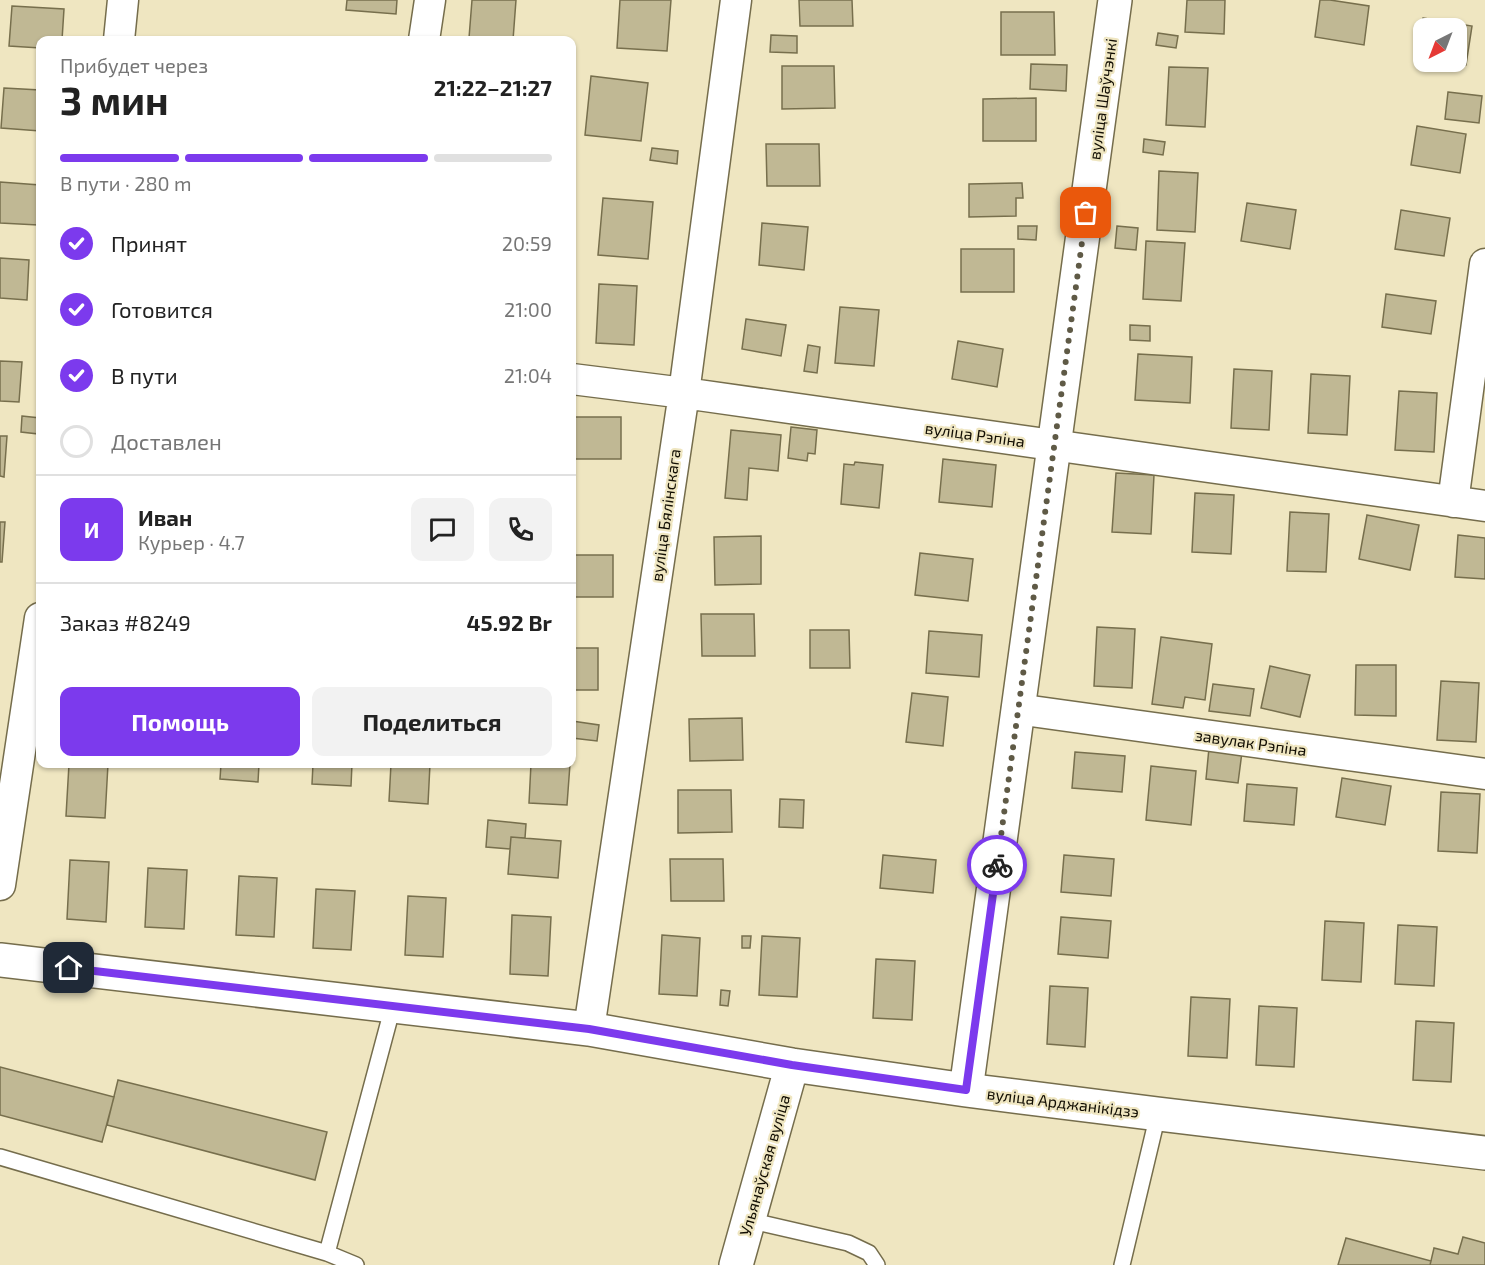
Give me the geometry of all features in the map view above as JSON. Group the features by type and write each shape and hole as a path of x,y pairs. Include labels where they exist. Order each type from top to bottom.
{"main road":[{"name":"вуліца Шаўчэнкі","path":"966,1090 1115,0"},
{"name":"вуліца Арджанікідзэ","path":"0,960 589,1029 792,1065 966,1090 1485,1153"},
{"name":"Ульянаўская вуліца","path":"736,1265 792,1065"}],"street":[{"path":"119,36 123,0"},
{"path":"425,36 430,0"},
{"name":"вуліца Бялінскага","path":"589,1029 684,393 736,0"},
{"path":"1453,501 1485,264"},
{"name":"вуліца Рэпіна","path":"576,380 1485,506"},
{"path":"0,885 36,645"},
{"name":"завулак Рэпіна","path":"1017,709 1485,774"}],"lane":[{"path":"327,1253 393,1006"},
{"path":"1122,1265 1158,1114"},
{"path":"0,1157 327,1253 356,1265"},
{"path":"748,1220 848,1243 869,1253 877,1265"}],"building":[{"path":"347,0 397,0 396,14 346,10"},
{"path":"472,0 516,0 513,36 469,36"},
{"path":"620,0 671,0 667,51 617,48"},
{"path":"799,0 852,0 853,26 800,26"},
{"path":"1187,0 1225,0 1224,34 1185,32"},
{"path":"1320,0 1369,6 1364,45 1315,37"},
{"path":"12,6 64,9 62,36 36,36 36,48 9,46"},
{"path":"1001,12 1054,12 1055,55 1001,55"},
{"path":"1467,25 1472,26 1467,58"},
{"path":"1158,33 1178,36 1176,48 1156,45"},
{"path":"771,35 797,36 797,53 770,52"},
{"path":"1031,64 1067,65 1066,91 1030,89"},
{"path":"782,66 834,66 835,108 782,109"},
{"path":"1169,67 1208,68 1205,127 1166,125"},
{"path":"591,76 648,83 641,141 585,135"},
{"path":"4,88 36,90 36,131 1,128"},
{"path":"1448,92 1482,96 1479,123 1445,119"},
{"path":"1036,98 1036,141 983,141 983,99"},
{"path":"1417,126 1466,134 1460,173 1411,165"},
{"path":"1144,139 1165,142 1163,155 1143,152"},
{"path":"766,144 819,144 820,186 767,186"},
{"path":"652,148 678,151 677,164 650,160"},
{"path":"1159,171 1198,173 1195,232 1157,230"},
{"path":"0,182 36,185 36,225 0,223"},
{"path":"1022,183 1023,198 1016,198 1016,216 969,217 969,184"},
{"path":"603,198 653,202 648,259 598,255"},
{"path":"1247,203 1296,210 1290,249 1241,241"},
{"path":"1401,210 1450,218 1444,256 1395,249"},
{"path":"762,223 808,227 804,270 759,265"},
{"path":"1018,226 1037,226 1036,240 1018,239"},
{"path":"1117,226 1138,228 1136,250 1115,248"},
{"path":"1146,241 1185,243 1181,301 1143,299"},
{"path":"961,249 1014,249 1014,292 961,292"},
{"path":"0,258 29,260 27,300 0,298"},
{"path":"599,284 637,286 634,345 596,343"},
{"path":"1386,294 1436,301 1431,334 1382,327"},
{"path":"840,307 879,310 874,366 835,363"},
{"path":"746,319 786,325 781,356 742,349"},
{"path":"1130,325 1150,326 1150,341 1130,340"},
{"path":"958,341 1003,349 997,387 952,379"},
{"path":"808,345 820,347 817,373 804,371"},
{"path":"1138,354 1192,357 1190,403 1135,400"},
{"path":"0,361 22,362 19,402 0,401"},
{"path":"1234,369 1272,371 1269,430 1231,428"},
{"path":"1311,374 1350,376 1347,435 1308,433"},
{"path":"1399,391 1437,393 1434,452 1395,450"},
{"path":"22,416 36,418 36,434 21,432"},
{"path":"576,417 621,417 621,459 576,459"},
{"path":"791,427 817,430 815,454 808,453 807,461 788,458"},
{"path":"731,430 781,435 778,471 749,468 747,500 725,498"},
{"path":"0,436 7,436 4,477 0,476"},
{"path":"943,459 996,465 992,507 939,502"},
{"path":"855,462 883,465 879,508 841,504 844,464 854,465"},
{"path":"1116,473 1154,475 1151,534 1112,532"},
{"path":"1195,493 1234,495 1231,554 1192,552"},
{"path":"1290,512 1329,514 1326,572 1287,571"},
{"path":"1367,515 1419,525 1410,570 1359,559"},
{"path":"0,522 5,522 2,562 0,562"},
{"path":"1458,535 1485,538 1485,579 1455,577"},
{"path":"761,536 761,584 715,585 714,537"},
{"path":"920,553 973,559 968,601 915,595"},
{"path":"576,555 613,555 613,597 576,597"},
{"path":"701,614 754,614 755,656 702,656"},
{"path":"1097,627 1135,629 1132,688 1094,686"},
{"path":"810,630 849,630 850,668 810,668"},
{"path":"929,631 982,635 979,677 926,673"},
{"path":"1161,637 1212,644 1205,700 1185,697 1183,708 1152,704"},
{"path":"576,648 598,648 598,690 576,690"},
{"path":"1356,665 1396,665 1396,716 1355,715"},
{"path":"1270,666 1310,675 1300,717 1261,708"},
{"path":"1441,681 1479,683 1476,742 1437,740"},
{"path":"1213,684 1254,689 1250,716 1209,711"},
{"path":"912,693 948,697 943,746 906,742"},
{"path":"742,718 743,760 690,761 689,719"},
{"path":"576,722 599,725 597,741 576,738"},
{"path":"1209,748 1242,752 1238,783 1206,779"},
{"path":"1075,752 1125,756 1122,792 1072,788"},
{"path":"1151,766 1196,771 1191,825 1146,820"},
{"path":"69,768 108,768 105,818 66,816"},
{"path":"221,768 259,768 258,782 220,779"},
{"path":"313,768 352,768 351,786 312,784"},
{"path":"391,768 430,768 428,804 389,801"},
{"path":"531,768 570,768 567,805 529,803"},
{"path":"1342,778 1391,786 1385,825 1336,817"},
{"path":"1247,784 1297,788 1294,825 1244,821"},
{"path":"678,790 731,790 732,832 678,833"},
{"path":"1441,792 1480,794 1477,853 1438,851"},
{"path":"780,799 804,800 803,828 779,827"},
{"path":"488,820 526,824 525,838 511,837 510,849 486,847"},
{"path":"511,837 561,841 558,878 508,874"},
{"path":"883,855 936,860 933,893 880,888"},
{"path":"1064,855 1114,859 1111,896 1061,892"},
{"path":"670,859 723,859 724,901 671,901"},
{"path":"70,860 109,862 106,922 67,919"},
{"path":"148,868 187,870 184,929 145,927"},
{"path":"239,876 277,878 274,937 236,935"},
{"path":"316,889 355,891 351,950 313,948"},
{"path":"408,896 446,898 443,957 405,955"},
{"path":"512,915 551,917 548,976 510,974"},
{"path":"1061,917 1111,921 1108,958 1058,954"},
{"path":"1325,921 1364,923 1361,982 1322,980"},
{"path":"1398,925 1437,927 1434,986 1395,984"},
{"path":"662,935 700,938 697,996 659,994"},
{"path":"742,936 751,936 750,948 742,948"},
{"path":"762,936 800,938 797,997 759,995"},
{"path":"876,959 915,961 912,1020 873,1018"},
{"path":"1050,986 1088,988 1085,1047 1047,1044"},
{"path":"721,990 730,991 728,1006 720,1005"},
{"path":"1191,997 1230,999 1227,1058 1188,1056"},
{"path":"1259,1006 1297,1008 1294,1067 1256,1065"},
{"path":"1416,1021 1454,1023 1451,1082 1413,1080"},
{"path":"0,1067 114,1097 102,1142 0,1115"},
{"path":"118,1080 327,1132 315,1180 107,1125"},
{"path":"1463,1237 1485,1243 1485,1265 1430,1265 1434,1248 1458,1254"},
{"path":"1346,1238 1431,1261 1430,1265 1338,1265"}],"way so far":[{"path":"997,865 1086,213"}],"route":[{"path":"69,968 589,1029 792,1065 966,1090 997,865"}]}
